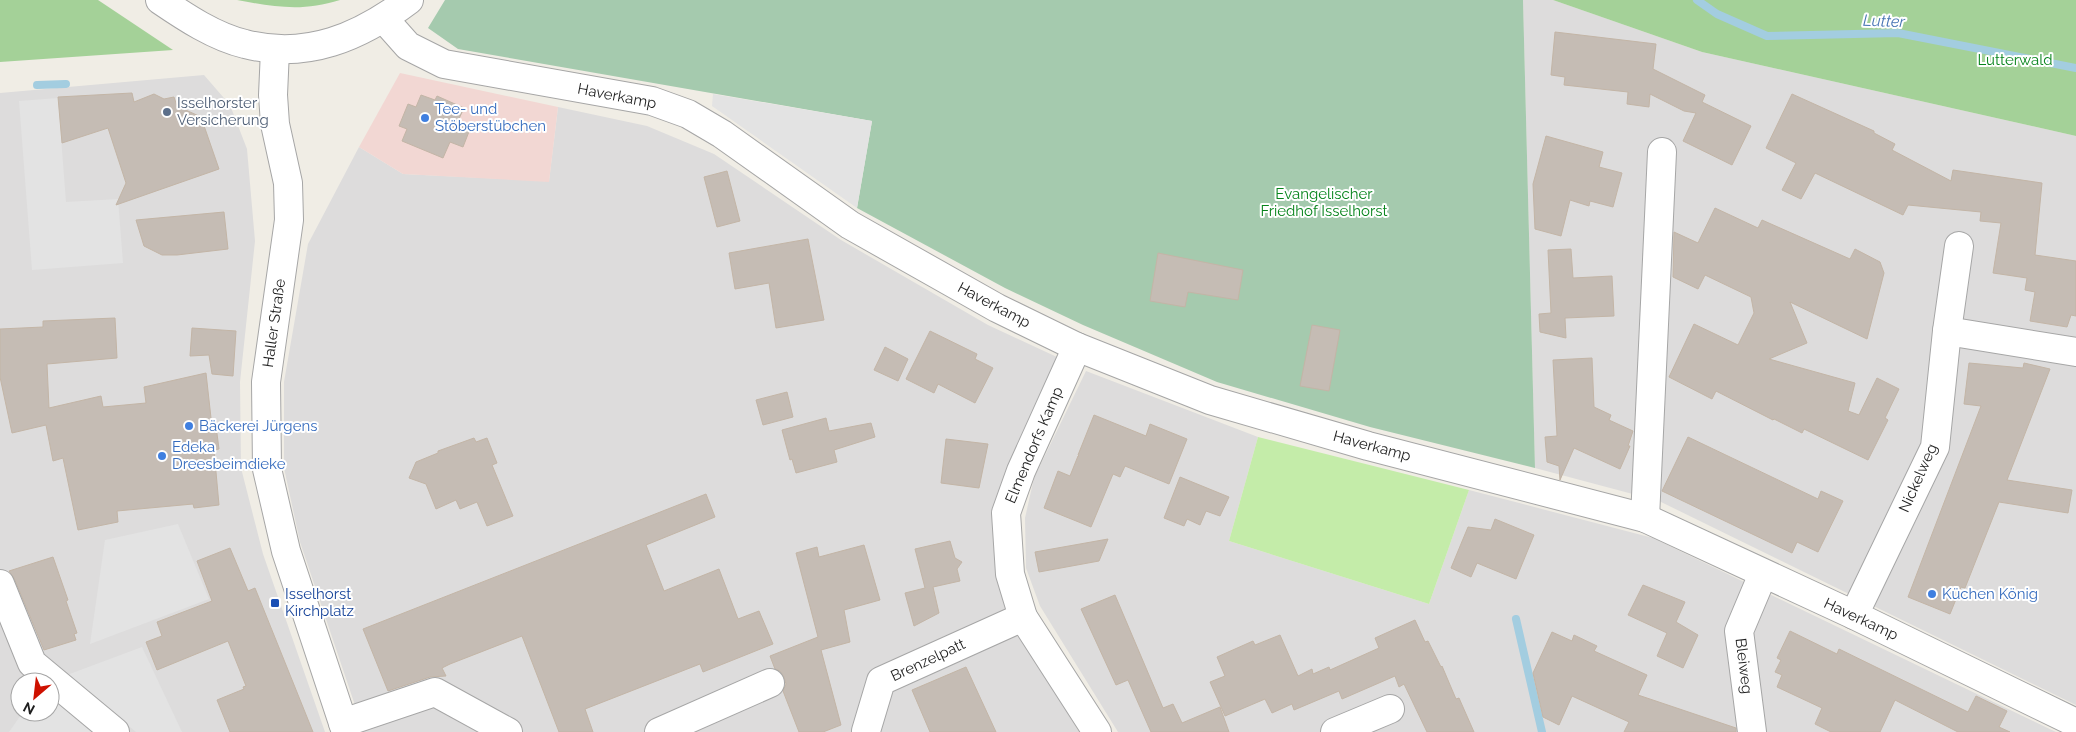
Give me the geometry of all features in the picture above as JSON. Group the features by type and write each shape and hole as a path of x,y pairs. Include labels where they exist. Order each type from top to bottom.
{"street":[{"path":"160,0 216,33 243,44 275,50 308,49 355,34 384,19 409,0"},
{"name":"Haverkamp","path":"384,19 408,46 444,64 652,101 688,114 722,134 850,225 997,308 1077,347 1217,402 1368,446 1645,518 1854,615 2076,724"},
{"name":"Haller Straße","path":"275,50 274,114 288,182 289,220 266,382 267,469 286,551 344,727"},
{"path":"1645,518 1662,152"},
{"name":"Nickelweg","path":"1854,615 1935,447 1947,331 1959,246"},
{"path":"1947,331 2076,352"},
{"name":"Elmendorfs Kamp","path":"1077,347 1021,471 1006,513 1010,574 1023,617 1097,732"},
{"name":"Bleiweg","path":"1752,732 1739,631 1763,574"},
{"path":"0,584 32,663 115,732"},
{"name":"Brenzelpatt","path":"859,732 882,681 1023,617"},
{"path":"659,732 770,683"},
{"path":"344,727 435,692 508,732"},
{"path":"1335,732 1390,709"}],"shaded area":[{"path":"1523,0 1553,0 1702,52 2076,136 2076,705 1659,501 1535,468"},
{"path":"400,73 558,107 549,182 403,174 359,147"},
{"path":"204,75 230,105 247,149 255,241 240,382 241,468 263,554 325,732 0,732 0,93"},
{"path":"713,94 872,121 857,208 712,106"},
{"path":"58,98 66,202 118,199 123,263 32,270 19,101"},
{"path":"558,107 647,126 714,154 841,240 988,325 1059,358 1012,463 1017,628 1079,732 364,732 300,542 284,468 284,382 308,244 359,147 403,174 549,181"},
{"path":"1086,371 1258,437 1229,541 1429,604 1469,490 1653,538 2056,732 1118,732 1040,606 1026,568 1025,518 1034,478"},
{"path":"178,524 209,599 90,644 105,540"},
{"path":"142,647 182,732 136,732 67,675"},
{"path":"60,699 99,732 9,732 16,722 60,722"}],"green space":[{"path":"0,0 98,0 173,50 0,62"},
{"path":"237,0 340,0 313,6 288,7"},
{"name":"Evangelischer Friedhof Isselhorst","path":"445,0 1523,0 1535,468 1370,427 1217,382 1083,325 1005,288 857,208 872,121 458,49 428,28"},
{"name":"Lutterwald","path":"1553,0 2076,0 2076,136 1702,52"},
{"path":"1258,437 1469,490 1429,604 1229,541"}],"building":[{"path":"1555,32 1656,44 1653,69 1705,95 1702,102 1751,126 1732,165 1683,141 1696,113 1684,111 1650,94 1649,107 1627,104 1628,92 1564,85 1565,77 1551,75"},
{"path":"132,93 134,102 154,94 164,99 174,97 177,106 201,117 219,169 116,205 126,183 108,128 62,143 58,97"},
{"path":"1792,94 1874,131 1874,133 1895,144 1892,150 1951,181 1953,170 2042,183 2035,255 2076,261 2076,316 2071,315 2067,327 2030,321 2035,292 2025,290 2027,278 1993,273 2001,223 1980,221 1981,212 1908,205 1903,215 1815,173 1801,199 1782,190 1796,163 1766,148"},
{"path":"421,95 435,100 437,96 464,108 457,123 470,129 463,147 450,142 443,158 402,141 407,129 399,126 408,104 416,107"},
{"path":"1546,136 1603,152 1599,167 1622,173 1613,207 1590,201 1589,206 1570,200 1561,236 1535,229 1533,184"},
{"path":"727,171 740,221 717,227 704,177"},
{"path":"1715,208 1758,228 1762,220 1850,259 1855,249 1880,262 1884,273 1867,339 1790,302 1807,343 1769,359 1855,383 1848,411 1859,415 1877,378 1899,389 1885,418 1888,420 1868,460 1804,429 1802,433 1773,420 1716,391 1712,399 1669,377 1694,324 1738,345 1754,313 1751,297 1705,275 1698,289 1673,277 1674,232 1698,243"},
{"path":"224,212 228,249 177,255 162,255 144,246 136,220"},
{"path":"808,239 824,320 776,328 769,283 735,289 729,253"},
{"path":"1571,249 1573,278 1612,276 1614,316 1565,318 1566,338 1540,332 1539,314 1551,313 1548,250"},
{"path":"1158,253 1243,270 1238,300 1188,292 1185,307 1150,301"},
{"path":"115,318 117,358 47,364 49,408 101,396 103,407 146,403 144,387 206,373 212,427 216,426 219,449 214,450 219,505 194,508 193,504 117,511 118,522 78,530 63,458 53,461 46,425 12,433 0,377 0,329 43,327 43,321"},
{"path":"1312,325 1340,330 1329,391 1300,386"},
{"path":"192,328 236,331 233,376 212,374 209,355 190,356"},
{"path":"930,331 977,354 975,359 993,368 975,403 938,384 934,393 906,379"},
{"path":"885,347 908,359 898,381 874,370"},
{"path":"1592,358 1594,407 1611,415 1609,420 1633,431 1628,446 1630,446 1620,469 1574,448 1560,480 1559,466 1547,462 1545,437 1557,436 1553,360"},
{"path":"1969,363 2023,368 2024,363 2050,369 2007,480 2072,490 2068,513 1999,502 1965,588 1961,587 1950,614 1908,597 1981,406 1964,404"},
{"path":"787,392 793,417 763,425 756,400"},
{"path":"1094,415 1146,436 1150,424 1187,439 1169,484 1125,466 1120,477 1113,474 1091,527 1044,508 1058,471 1070,476"},
{"path":"826,418 829,431 871,423 875,437 834,450 837,462 796,473 792,459 790,460 782,430"},
{"path":"1688,437 1818,499 1821,491 1843,501 1818,552 1797,542 1792,553 1662,491"},
{"path":"474,438 476,442 487,438 497,463 492,465 513,516 487,526 477,502 460,509 456,500 436,509 426,484 409,478 416,462 438,453 438,451"},
{"path":"946,439 988,444 979,488 941,483"},
{"path":"1180,477 1229,497 1220,516 1206,511 1200,525 1187,519 1184,526 1164,518"},
{"path":"706,494 715,517 646,545 664,591 719,569 738,619 759,611 773,644 703,672 700,664 585,709 593,732 559,732 522,636 442,668 446,676 430,677 388,691 363,629"},
{"path":"1495,519 1534,535 1516,579 1477,563 1471,577 1451,568 1468,527 1491,530"},
{"path":"1108,539 1099,561 1039,572 1035,552"},
{"path":"950,541 955,558 962,562 957,569 960,581 933,587 939,613 914,626 905,593 925,588 915,549"},
{"path":"864,545 880,600 844,610 850,642 821,650 841,725 823,732 799,732 783,691 786,684 784,677 780,671 775,669 770,656 818,637 796,553 817,547 819,557"},
{"path":"230,548 248,591 255,588 313,732 230,732 217,700 244,689 243,687 246,686 228,641 157,670 146,642 162,636 157,622 212,601 197,561"},
{"path":"53,557 77,633 74,634 76,640 44,650 14,578 9,571"},
{"path":"1643,585 1685,602 1676,622 1698,635 1683,668 1657,656 1667,633 1628,615"},
{"path":"1115,595 1163,708 1173,704 1182,723 1220,707 1229,732 1151,732 1128,680 1116,685 1081,609"},
{"path":"1415,620 1425,642 1428,641 1442,666 1456,699 1459,698 1474,732 1427,732 1404,684 1399,687 1395,676 1342,699 1339,691 1294,710 1292,704 1272,713 1265,699 1225,716 1210,682 1225,676 1217,657 1253,641 1255,645 1280,635 1298,676 1312,669 1313,674 1329,667 1330,670 1379,648 1375,638"},
{"path":"1790,631 1837,654 1839,649 1968,712 1976,696 2007,711 1999,727 2010,732 1958,732 1895,700 1880,732 1831,732 1815,724 1822,708 1777,687 1782,675 1775,672 1781,660 1777,658"},
{"path":"1552,632 1572,641 1574,635 1597,646 1594,651 1647,675 1638,695 1736,728 1736,732 1624,732 1629,722 1572,696 1559,725 1543,717 1533,673"},
{"path":"966,667 996,732 930,732 912,690"}],"waterway":[{"name":"Lutter","path":"1697,0 1717,14 1767,36 1898,33 2076,68"},
{"path":"37,85 66,84"},
{"path":"1516,619 1542,732"}],"place":[{"name":"Isselhorster Versicherung","path":"167,112"},
{"name":"Tee- und Stöberstübchen","path":"425,118"},
{"name":"Bäckerei Jürgens","path":"189,426"},
{"name":"Edeka Dreesbeimdieke","path":"162,456"},
{"name":"Küchen König","path":"1932,594"},
{"name":"Isselhorst Kirchplatz","path":"275,603"}]}
